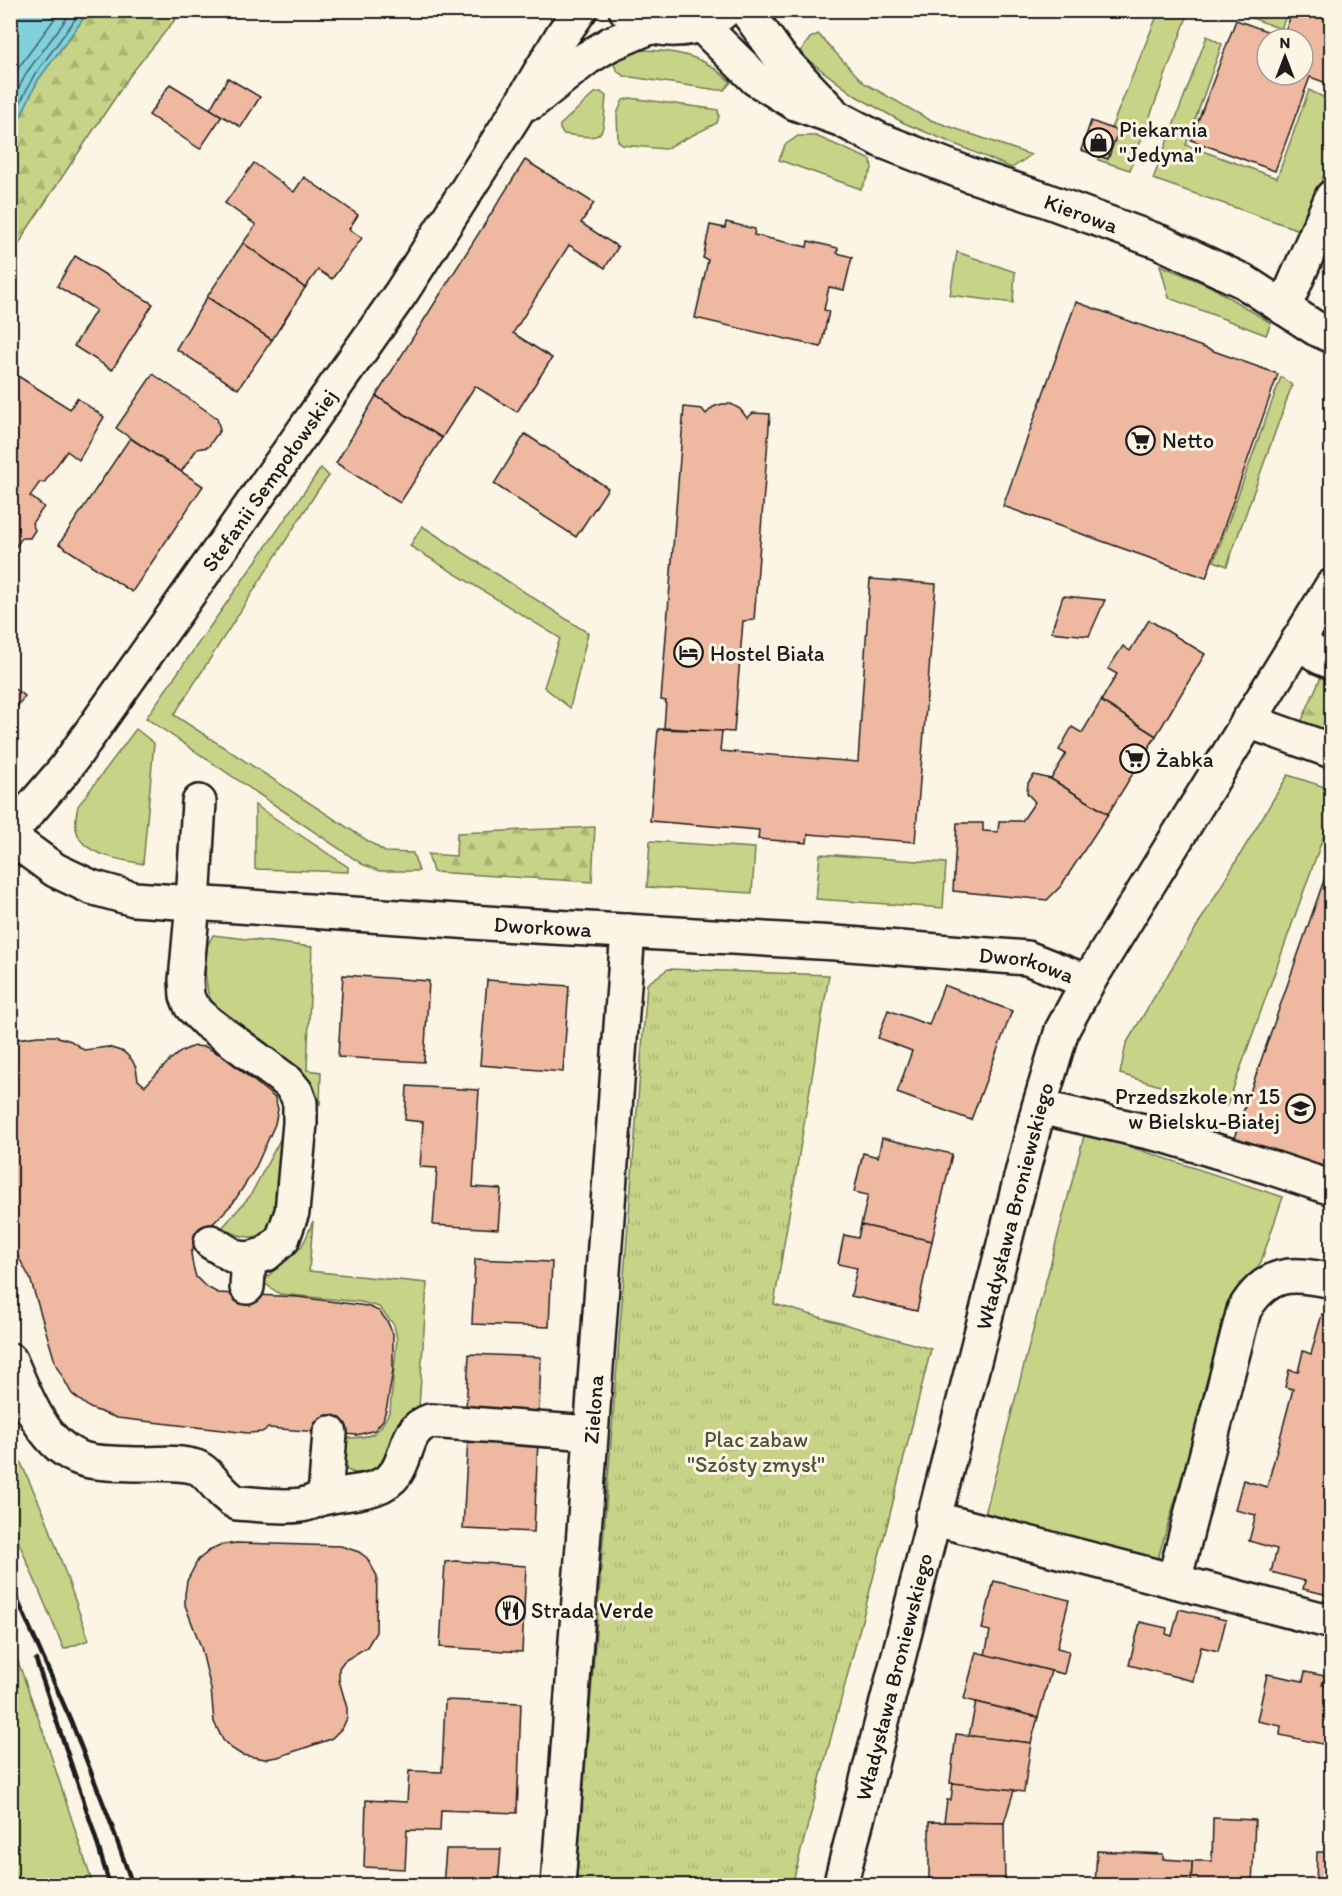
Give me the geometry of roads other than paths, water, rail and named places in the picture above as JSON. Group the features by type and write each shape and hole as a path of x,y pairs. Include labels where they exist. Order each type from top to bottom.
{"street":[{"name":"Stefanii Sempołowskiej","path":"10,835 65,770 401,293 580,10"},
{"name":"Kierowa","path":"746,10 779,56 840,119"},
{"name":"Stefanii Sempołowskiej","path":"514,116 587,58 610,44 639,18"},
{"path":"639,18 676,30 713,18"},
{"name":"Kierowa","path":"713,18 756,79 795,103 840,119 880,140 970,175 1160,242 1243,281 1326,339"},
{"path":"1284,308 1332,197"},
{"name":"Władysława Broniewskiego","path":"840,1886 1039,1107 1062,1030 1088,982 1332,586"},
{"path":"1298,641 1320,657 1332,662"},
{"path":"1248,721 1332,751"},
{"path":"199,802 186,980 187,996 191,1006 207,1022 288,1082 296,1092 300,1103 292,1212 282,1240 248,1273 237,1258 212,1242"},
{"name":"Dworkowa","path":"10,835 55,870 91,887 134,898 628,932 836,943 1027,958 1088,982"},
{"name":"Zielona","path":"558,1886 628,932"},
{"path":"1039,1107 1166,1136 1332,1188"},
{"path":"1174,1581 1244,1310 1260,1288 1274,1279 1290,1275 1307,1275 1332,1281"},
{"path":"10,1360 42,1425 55,1442 72,1453 88,1460 109,1463 185,1465 198,1468 210,1478 219,1491 237,1503 301,1505 325,1497 374,1488 395,1474 414,1431 419,1424 430,1421 590,1433"},
{"path":"325,1497 330,1433"},
{"path":"933,1518 1332,1622"}],"water":[{"path":"11,10 89,11 38,80 11,136"}],"railway":[{"path":"10,1583 71,1721 133,1886"},
{"path":"36,1660 110,1886"}],"place":[{"name":"Piekarnia \"Jedyna\"","path":"1098,142"},
{"name":"Netto","path":"1141,440"},
{"name":"Hostel Biała","path":"689,653"},
{"name":"Żabka","path":"1135,759"},
{"name":"Przedszkole nr 15 w Bielsku-Białej","path":"1301,1109"},
{"name":"Strada Verde","path":"510,1610"}],"park label":[{"name":"Plac zabaw \"Szósty zmysł\"","path":"756,1452"}]}
